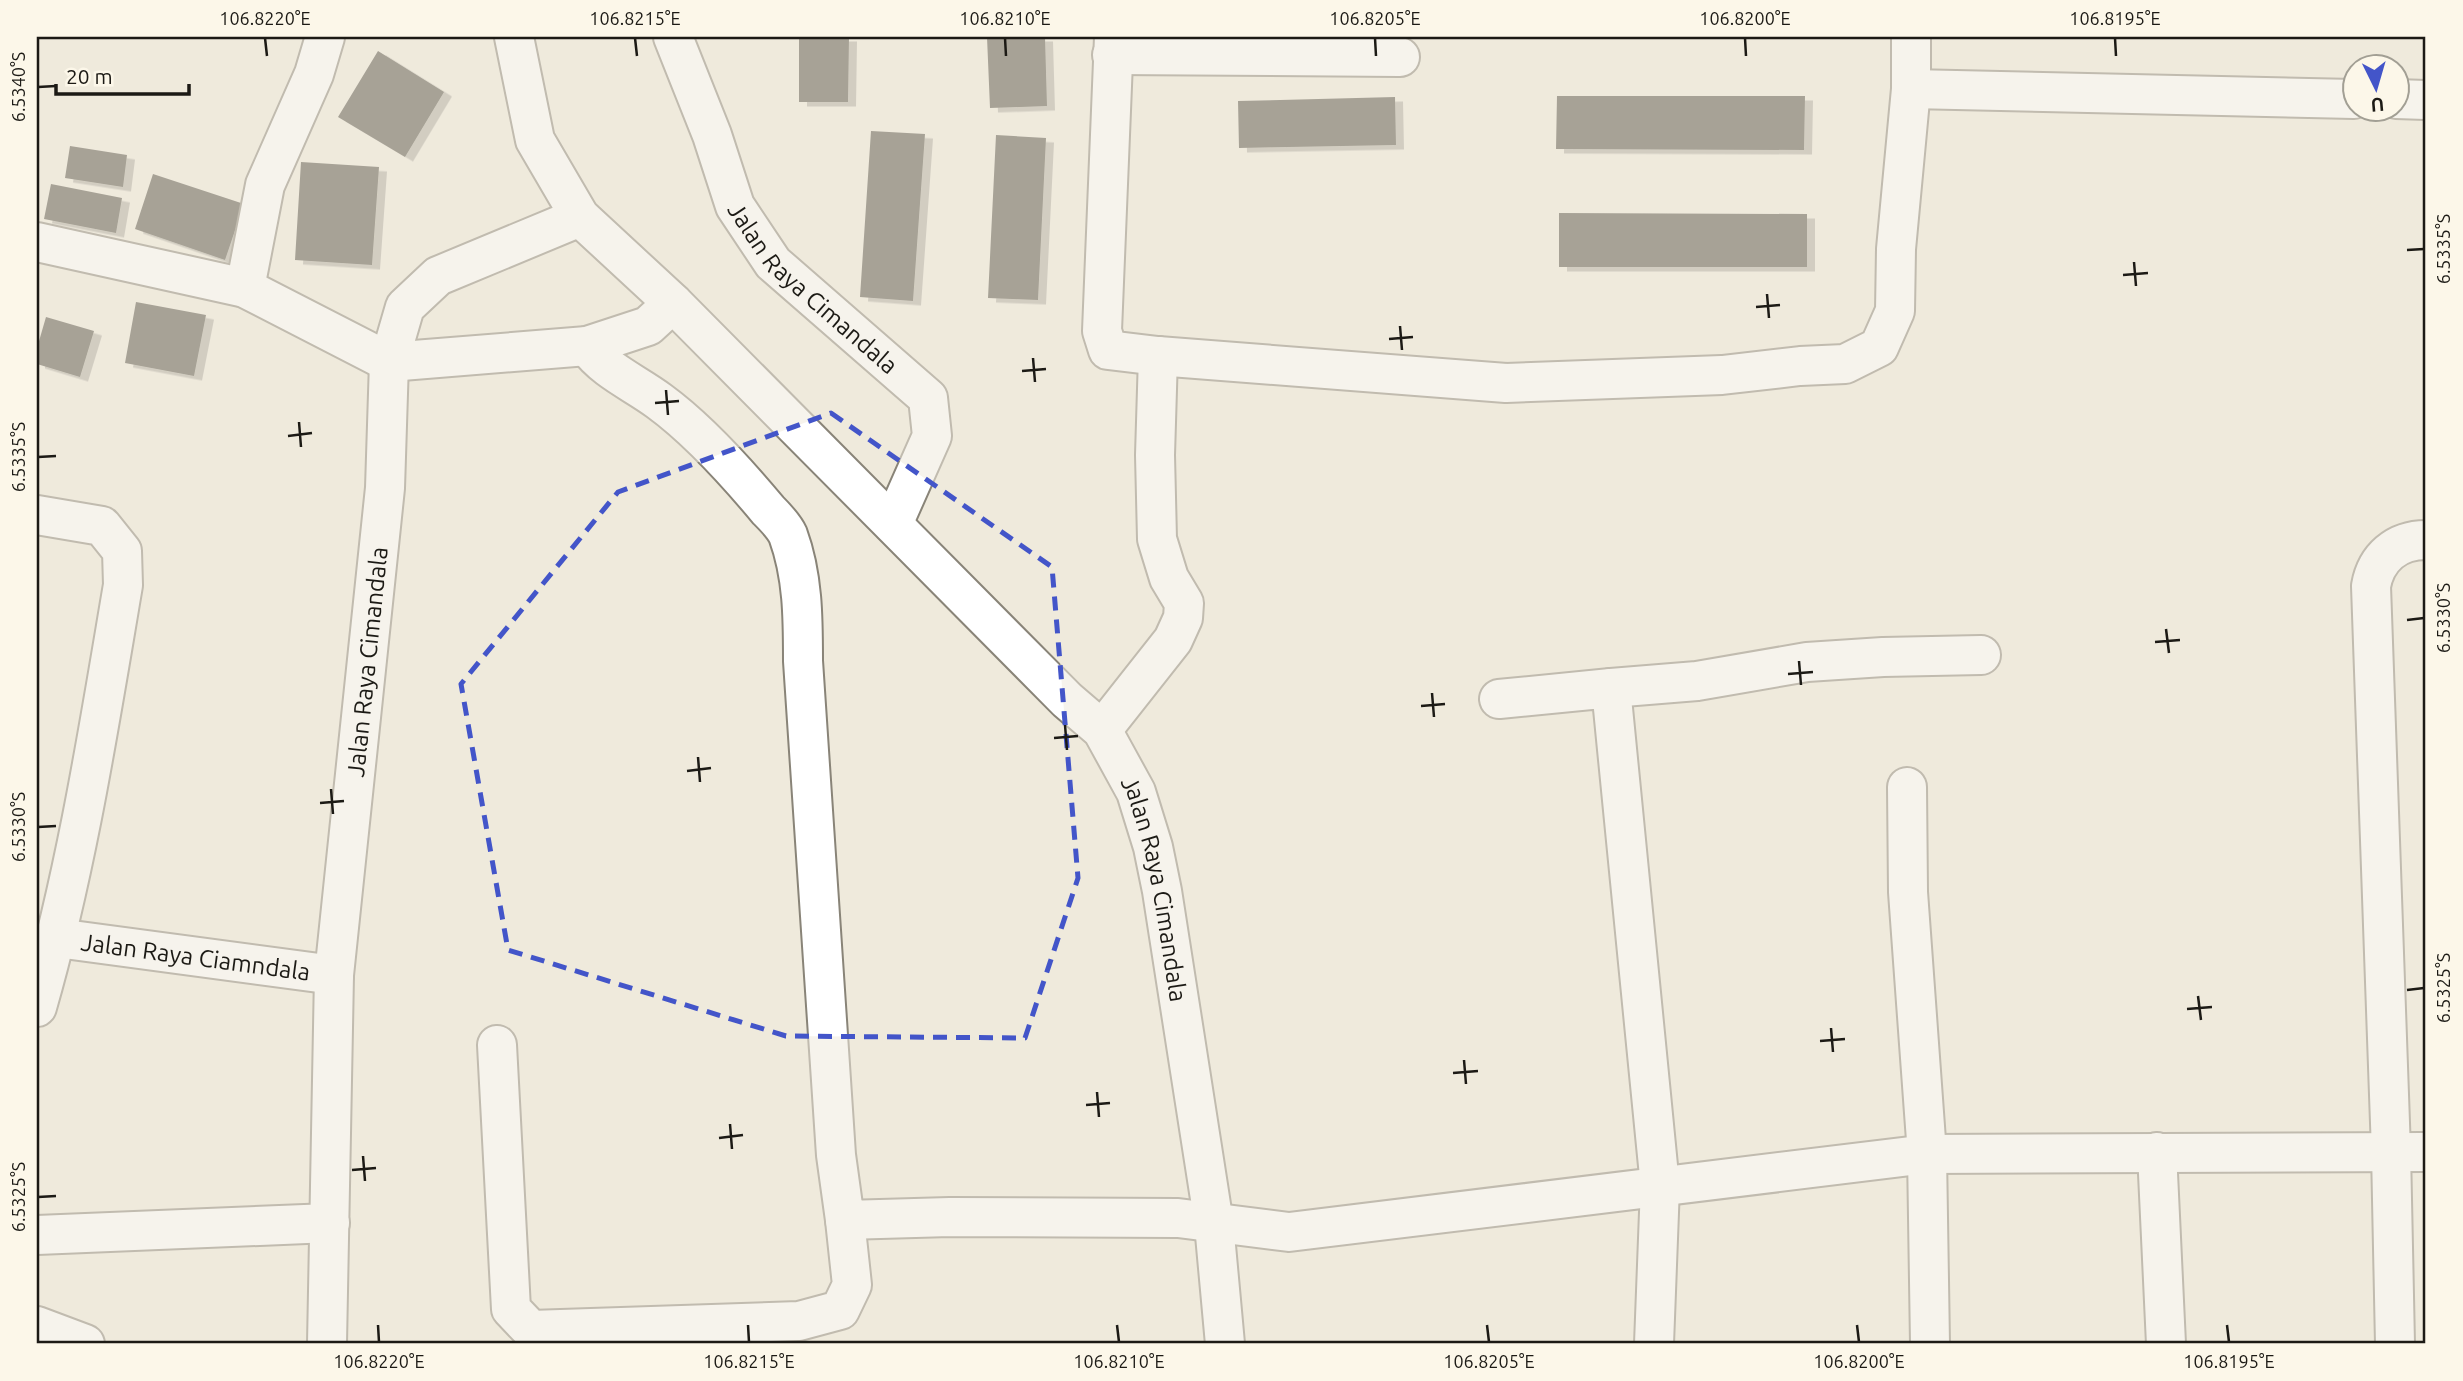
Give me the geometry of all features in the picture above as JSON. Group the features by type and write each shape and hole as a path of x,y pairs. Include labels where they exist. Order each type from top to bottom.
{"street":[{"path":"246,288 265,184 314,74 326,37"},
{"name":"Jalan Raya Cimandala","path":"514,37 535,140 580,217 673,303 1067,699 1102,730 1136,792 1153,847 1214,1224 1225,1344"},
{"name":"Jalan Raya Cimandala","path":"673,37 712,135 736,205 773,263 928,398 932,436 893,524"},
{"path":"1400,57 1113,46 1102,331 1108,350 1506,383 1722,375 1845,364 1879,347 1895,311 1896,249 1911,89 1910,37"},
{"path":"1911,89 2340,99"},
{"name":"Jalan Raya Cimandala","path":"327,1344 334,975 385,488 389,362 405,307 438,276 580,217"},
{"path":"37,242 246,288 389,362 587,346 648,326 673,303"},
{"path":"497,1045 511,1309 531,1330 799,1321 840,1310 852,1285 834,1128 803,661 803,609 798,570 787,532 751,490 660,401 596,358 587,346"},
{"path":"1102,730 1173,640 1183,618 1184,603 1169,578 1157,539 1155,455 1158,356"},
{"path":"37,515 102,526 122,551 123,573 85,805 57,938 37,1007"},
{"path":"2395,1344 2409,1152 2371,586 2374,571 2390,550 2402,544 2426,540"},
{"path":"1499,699 1697,681 1807,662 1981,655"},
{"path":"1611,688 1660,1186 1654,1344"},
{"path":"1907,787 1908,891 1927,1154 1930,1344"},
{"name":"Jalan Raya Ciamndala","path":"57,938 334,975"},
{"path":"2157,1152 2166,1344"},
{"path":"845,1220 950,1217 1178,1218 1289,1232 1927,1154 2409,1152"},
{"path":"37,1235 330,1223"},
{"path":"37,1326 85,1344"}],"highlighted area":[{"path":"831,413 1052,567 1078,878 1025,1038 786,1036 508,950 461,684 618,492"}],"building":[{"path":"799,37 849,37 848,102 799,102"},
{"path":"987,37 1045,37 1047,106 990,108"},
{"path":"378,51 444,92 405,157 338,117"},
{"path":"1557,96 1805,96 1804,150 1556,149"},
{"path":"1395,97 1396,145 1239,148 1238,101"},
{"path":"871,131 925,134 913,301 860,297"},
{"path":"996,135 1046,138 1038,300 988,298"},
{"path":"70,146 127,155 123,187 65,178"},
{"path":"301,162 379,167 372,265 295,260"},
{"path":"153,174 244,204 225,260 135,229"},
{"path":"51,184 122,198 116,233 44,219"},
{"path":"1559,213 1807,214 1807,267 1559,267"},
{"path":"136,302 206,315 194,376 125,363"},
{"path":"46,317 94,331 80,377 37,364 37,348"}]}
